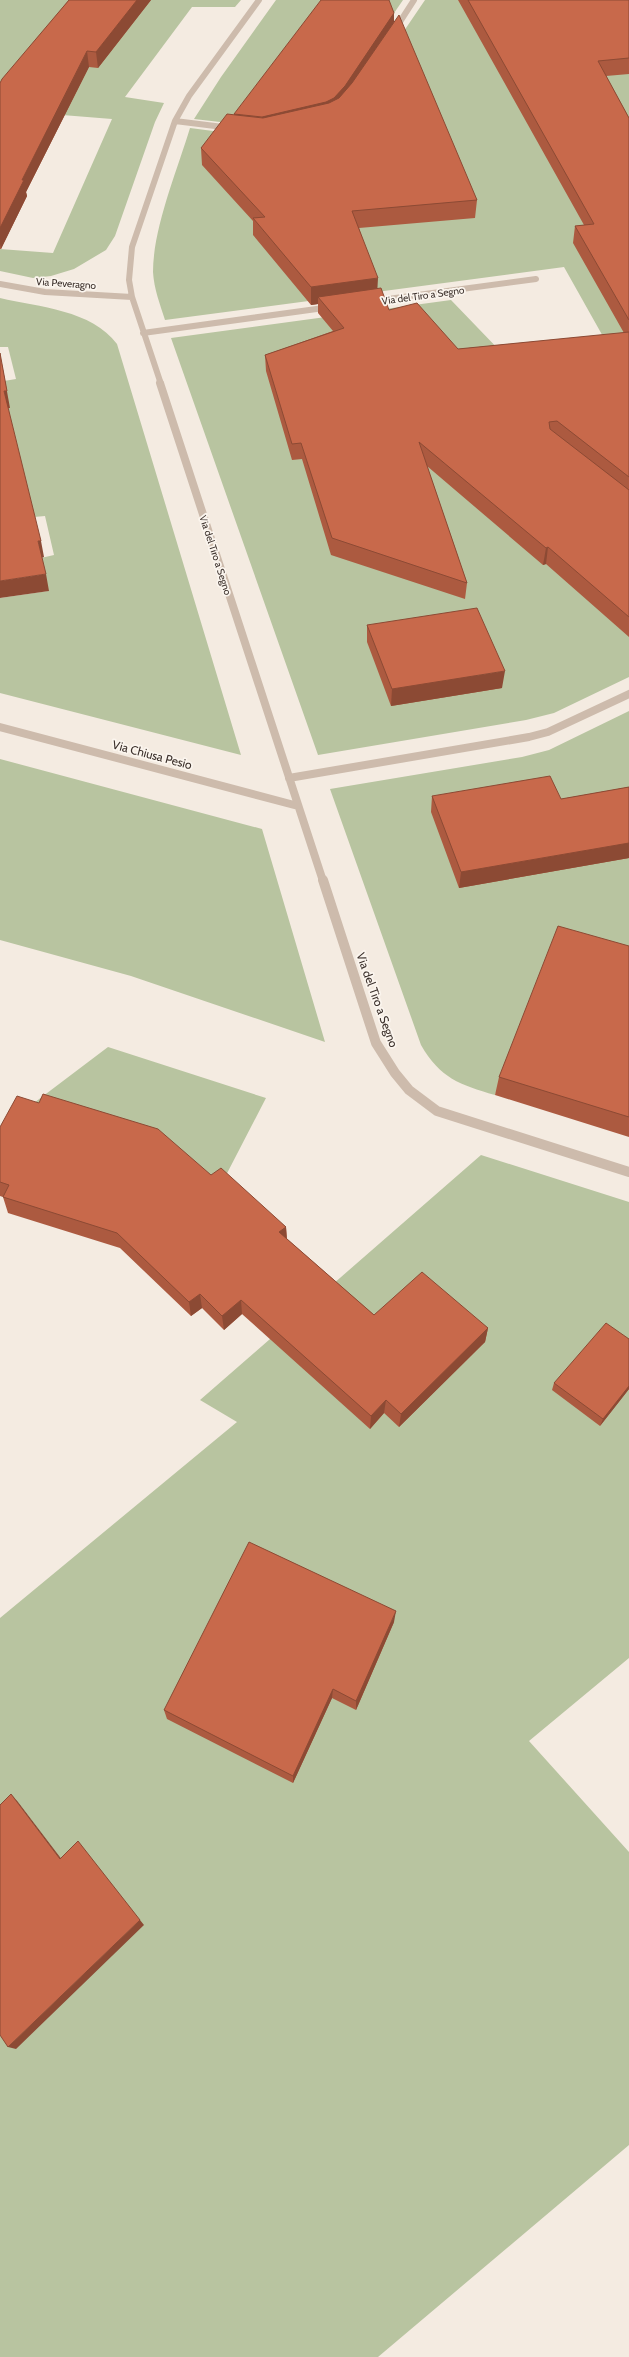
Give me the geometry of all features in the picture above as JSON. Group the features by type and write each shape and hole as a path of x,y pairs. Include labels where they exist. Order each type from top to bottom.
{"street":[{"name":"Via del Tiro a Segno","path":"259,0 193,90 175,121 132,247 129,280 132,298 143,333 376,1043 400,1081 416,1098 437,1111 629,1172"},
{"path":"390,36 414,0"},
{"path":"175,121 242,130"},
{"name":"Via del Tiro a Segno","path":"365,302 536,279"},
{"name":"Via Peveragno","path":"0,284 45,292 132,298"},
{"path":"143,333 342,306"},
{"path":"289,778 529,738 548,732 629,694"},
{"name":"Via Chiusa Pesio","path":"0,727 298,806"}],"green space":[{"path":"0,0 241,0 235,7 192,7 125,97 164,103 155,122 115,236 106,250 74,269 51,276 33,278 0,271 0,249 53,253 112,119 0,110"},
{"path":"276,0 403,0 331,105 255,126 194,119 221,77"},
{"path":"425,0 629,0 629,677 554,713 526,720 318,755 171,338 451,300 503,354 605,340 564,267 165,320 155,284 153,272 154,255 161,218 190,128 244,135 353,106"},
{"path":"0,298 48,308 79,317 94,324 117,344 241,755 0,693 0,598 48,591 41,558 54,555 45,516 34,517 0,492 4,381 16,379 8,347 0,347"},
{"path":"629,711 629,967 554,946 495,1095 471,1088 452,1079 444,1073 428,1056 421,1045 330,789 522,757 549,750"},
{"path":"0,759 262,829 325,1042 131,976 0,940"},
{"path":"108,1047 266,1098 222,1183 22,1112"},
{"path":"481,1155 629,1202 629,1658 529,1741 629,1852 629,2145 378,2357 0,2357 0,1618 237,1422 200,1400"}],"building":[{"path":"69,0 137,0 96,52 87,51 22,180 24,180 0,228 0,83"},
{"path":"321,0 389,0 394,13 345,86 334,98 326,102 262,117 234,114"},
{"path":"468,0 629,0 629,58 598,61 629,118 629,320 575,226 594,224"},
{"path":"399,15 477,200 352,211 378,278 311,287 253,218 265,217 201,148 227,114 263,118 329,103 339,98 352,83"},
{"path":"381,288 389,310 417,303 458,349 629,332 629,477 557,421 549,422 550,429 629,490 629,617 548,547 546,548 419,442 467,583 332,538 301,443 292,444 265,355 344,328 318,297"},
{"path":"0,353 7,391 4,391 41,541 38,541 46,574 0,581"},
{"path":"477,608 505,671 392,689 367,625"},
{"path":"550,776 561,799 629,787 629,843 461,872 432,796"},
{"path":"558,926 629,946 629,1117 499,1077"},
{"path":"43,1094 158,1129 211,1175 221,1168 286,1227 279,1232 374,1315 422,1272 488,1328 401,1414 386,1400 371,1416 241,1300 222,1316 200,1294 189,1302 117,1233 3,1197 9,1185 0,1182 0,1127 17,1096 39,1103"},
{"path":"606,1323 629,1339 629,1386 603,1419 554,1383"},
{"path":"249,1542 396,1611 356,1701 333,1689 293,1776 164,1710"},
{"path":"11,1794 60,1859 78,1841 140,1920 8,2047 0,2035 0,1805"}]}
